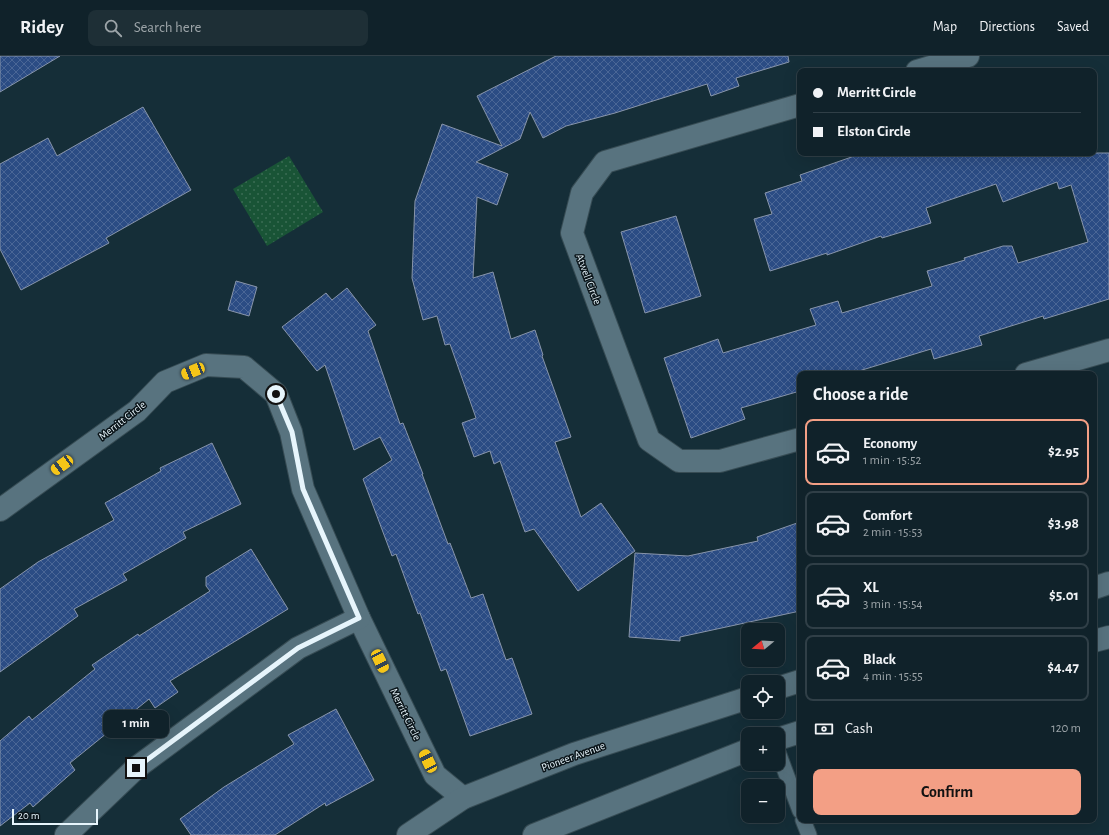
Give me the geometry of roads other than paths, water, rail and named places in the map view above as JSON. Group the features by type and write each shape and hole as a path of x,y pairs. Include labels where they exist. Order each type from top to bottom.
{"street":[{"path":"927,68 968,56"},
{"name":"Atwell Circle","path":"797,106 606,162 582,193 572,234 649,440 679,461 720,461 797,440"},
{"path":"1036,371 1109,350"},
{"name":"Merritt Circle","path":"0,510 137,411 165,382 206,366 244,367 276,394 292,432 303,489 359,618 435,775 463,798"},
{"path":"1097,587 1109,583"},
{"path":"66,835 136,768 298,648 359,618"},
{"path":"1097,640 1109,636"},
{"path":"785,686 797,682"},
{"name":"Pioneer Avenue","path":"408,835 463,798 574,754 741,700"},
{"path":"785,737 797,733"},
{"path":"541,834 741,753"}],"lane":[{"path":"785,771 797,803"},
{"path":"804,823 809,835"}]}
